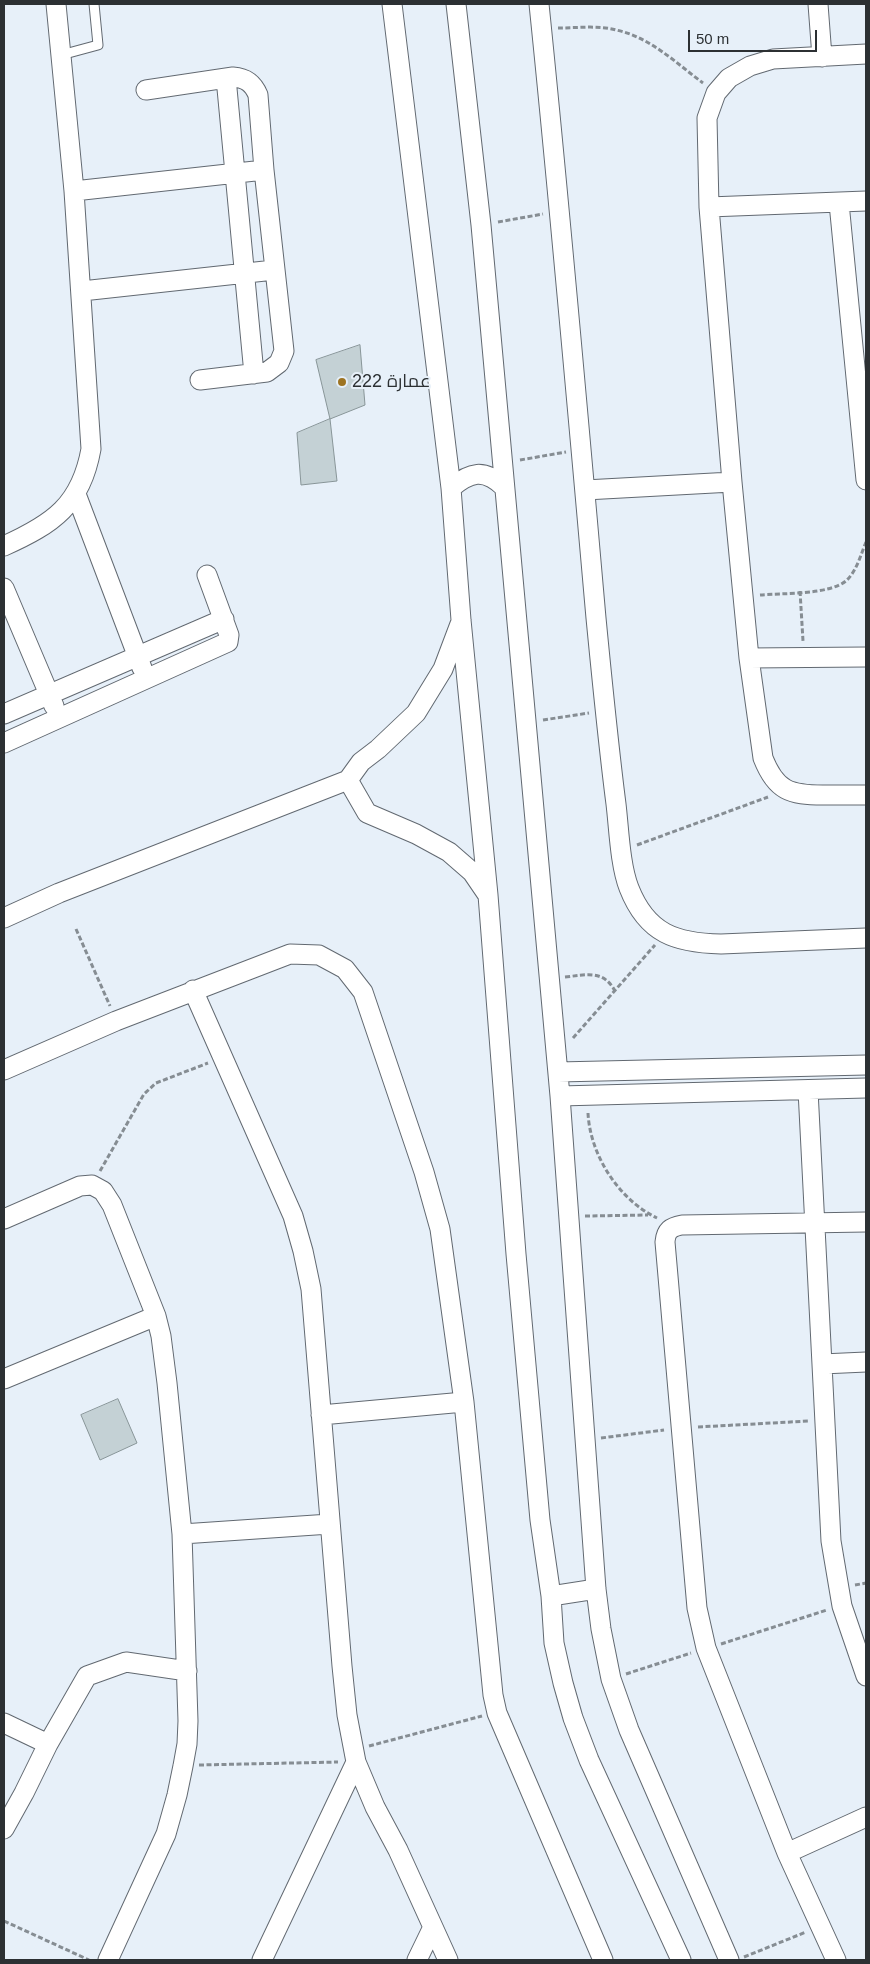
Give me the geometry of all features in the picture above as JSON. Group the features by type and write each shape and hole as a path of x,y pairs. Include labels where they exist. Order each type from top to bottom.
{"street":[{"path":"4,546 43,527 66,507 76,494 88,465 92,449 74,191 56,4"},
{"path":"392,4 451,488 461,620 488,895 518,1274 540,1520 551,1596 554,1643 562,1683 589,1760 681,1960"},
{"path":"456,4 481,225 560,1096 567,1217 596,1589 601,1629 611,1679 642,1762 729,1960"},
{"path":"539,4 604,710 621,851 628,887 638,906 653,927 678,939 699,943 721,944 866,938"},
{"path":"818,4 822,56"},
{"path":"866,54 773,59 750,66 729,78 716,93 707,118 709,207 732,482 742,596 763,758 768,771 776,782 787,790 800,795 866,795"},
{"path":"226,78 254,374"},
{"path":"146,90 226,78 242,78 254,87 258,95 274,270 284,351 279,363 272,370 200,380"},
{"path":"74,191 264,170"},
{"path":"709,207 866,202"},
{"path":"839,203 866,480"},
{"path":"82,291 274,270"},
{"path":"451,488 464,478 474,474 486,475 496,479 504,487"},
{"path":"584,490 732,482"},
{"path":"76,494 147,680"},
{"path":"4,743 223,646 228,642 229,636 224,619 207,575"},
{"path":"4,588 59,719"},
{"path":"4,714 224,619"},
{"path":"4,918 60,893 348,780 361,762 416,713 443,668 461,620"},
{"path":"749,658 866,657"},
{"path":"348,780 368,813 416,834 449,852 472,872 488,895"},
{"path":"4,1070 116,1021 290,954 320,955 345,968 363,992 434,1205 440,1230 464,1402 493,1695 497,1713 604,1960"},
{"path":"194,990 293,1216 303,1251 311,1289 342,1666 347,1715 355,1756 375,1807 398,1850 448,1960"},
{"path":"557,1065 866,1065"},
{"path":"560,1096 866,1088"},
{"path":"808,1090 832,1541 842,1606 866,1676"},
{"path":"4,1219 66,1190 80,1186 92,1185 103,1191 112,1205 156,1316 161,1336 182,1534 187,1671 187,1744 184,1766 166,1834 108,1960"},
{"path":"836,1960 787,1853 706,1648 697,1608 665,1242 666,1233 673,1226 866,1222"},
{"path":"4,1379 156,1316"},
{"path":"822,1364 866,1362"},
{"path":"321,1415 464,1402"},
{"path":"182,1534 330,1524"},
{"path":"551,1596 596,1589"},
{"path":"4,1829 48,1744 87,1676 126,1662 187,1671"},
{"path":"4,1723 48,1744"},
{"path":"262,1960 355,1756"},
{"path":"787,1853 866,1817"},
{"path":"417,1960 433,1927"}],"lane":[{"path":"60,54 98,45 94,4"}],"path":[{"path":"542,29 597,28 614,29 631,34 648,42 716,93"},
{"path":"481,225 558,211"},
{"path":"502,464 581,450"},
{"path":"742,596 800,592 836,587 847,580 855,570 866,542"},
{"path":"800,592 804,657"},
{"path":"526,722 604,710"},
{"path":"621,851 787,790"},
{"path":"76,930 116,1021"},
{"path":"557,1065 615,991 665,934"},
{"path":"549,978 601,976 610,982 615,991"},
{"path":"92,1185 144,1094 156,1083 223,1057"},
{"path":"588,1095 589,1118 594,1142 602,1163 615,1183 630,1200 649,1215 673,1226"},
{"path":"567,1217 649,1215"},
{"path":"585,1440 682,1428 825,1420"},
{"path":"611,1679 842,1606"},
{"path":"184,1766 355,1756 497,1713"},
{"path":"4,1921 90,1960"},
{"path":"737,1960 820,1926"}],"building":[{"name":"عمارة 222","path":"360,345 365,405 330,419 316,360"},
{"path":"330,419 337,481 301,485 297,433"},
{"path":"118,1399 137,1443 100,1460 81,1415"}],"place":[{"name":"عمارة 222","path":"342,382"}]}
